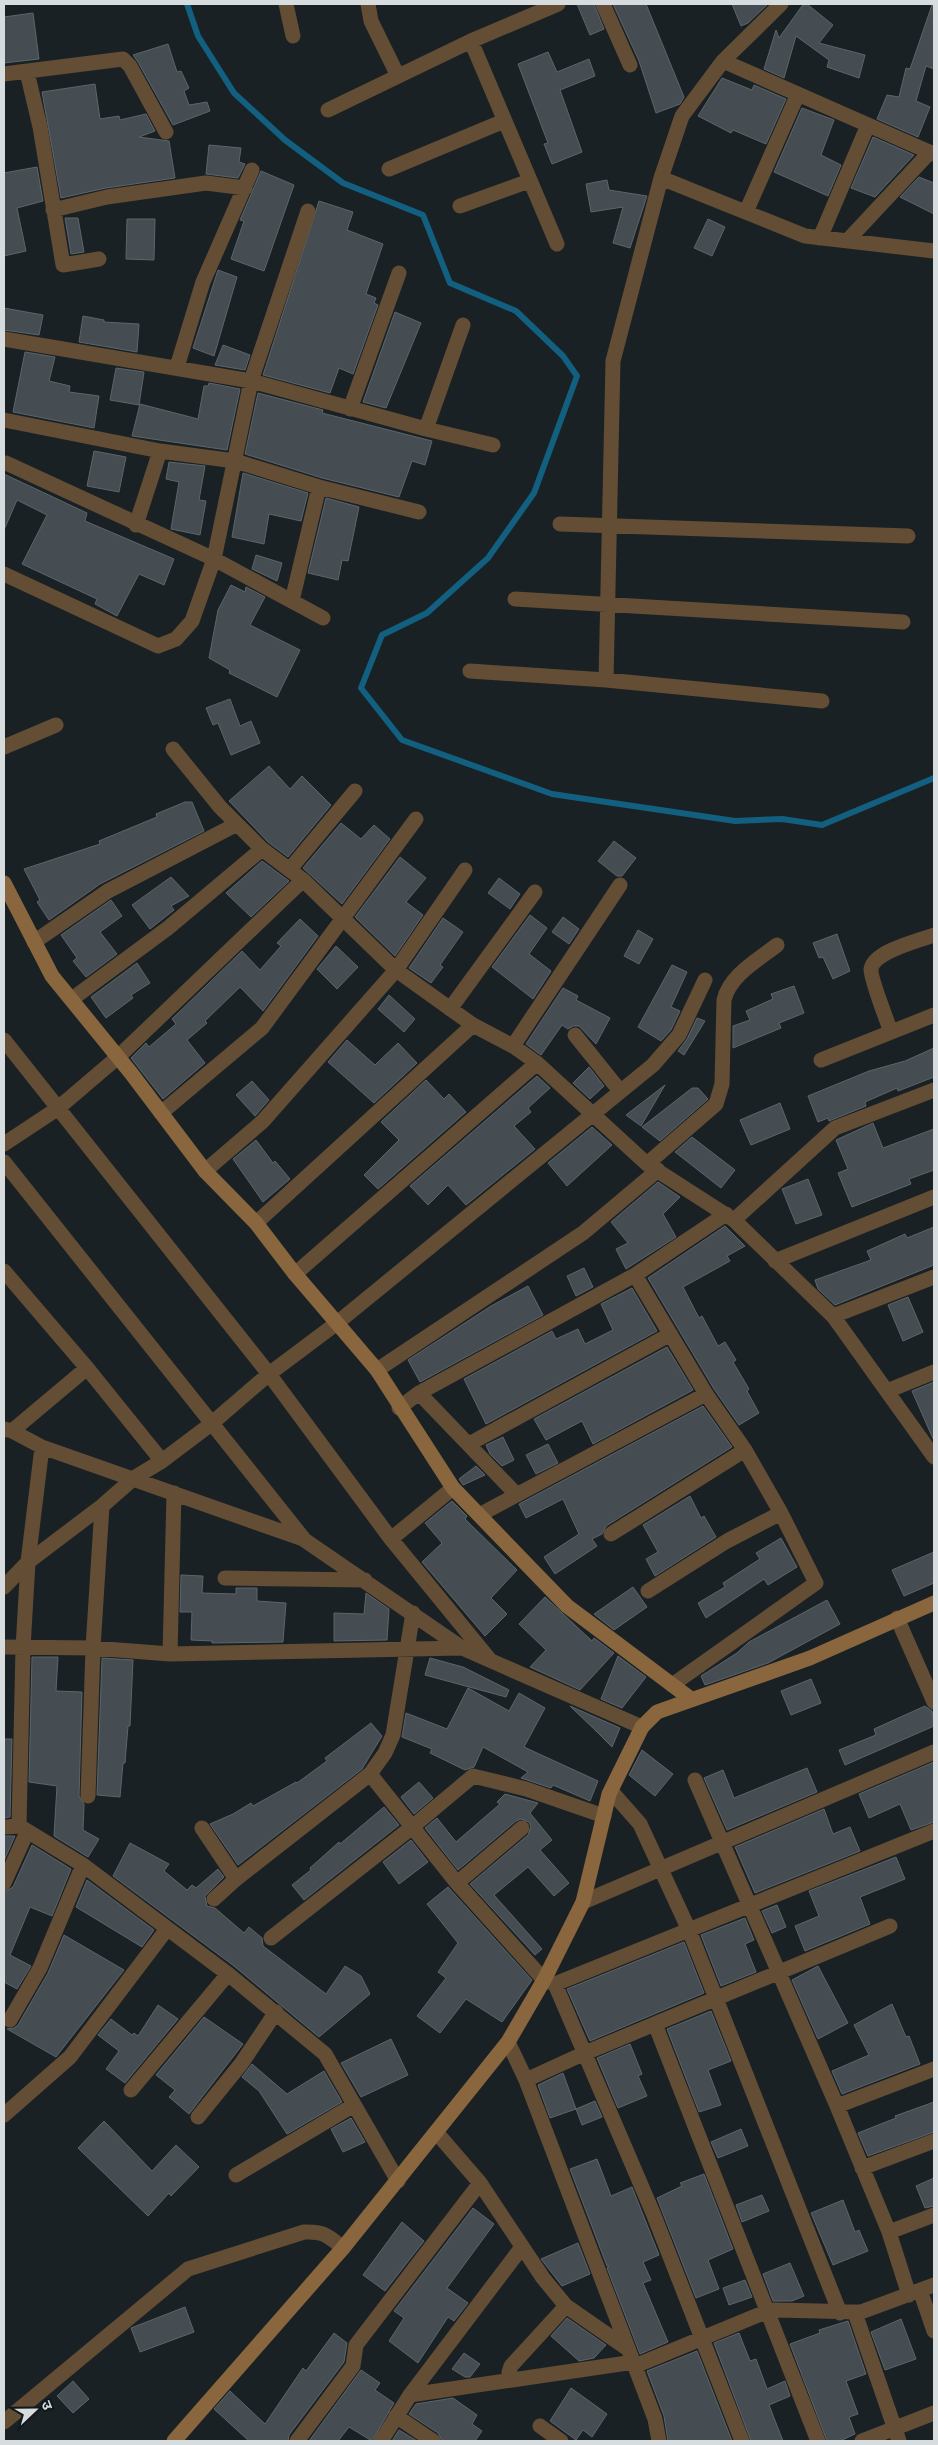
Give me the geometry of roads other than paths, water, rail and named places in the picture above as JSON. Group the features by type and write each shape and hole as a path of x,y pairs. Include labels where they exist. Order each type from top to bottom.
{"street":[{"path":"286,4 293,36"},
{"path":"368,4 371,21 398,76"},
{"path":"328,110 532,9 558,4"},
{"path":"603,4 630,65"},
{"path":"606,680 614,361 661,178 682,116 724,61 781,4"},
{"path":"471,40 557,244"},
{"path":"4,74 123,59 130,66 166,132"},
{"path":"724,61 932,153 847,241"},
{"path":"27,72 40,127 63,265 99,259"},
{"path":"746,212 798,94"},
{"path":"389,169 504,121"},
{"path":"820,238 868,125"},
{"path":"177,367 203,282 252,170"},
{"path":"661,178 805,236 934,251"},
{"path":"460,206 529,181"},
{"path":"53,210 107,197 206,183 245,188"},
{"path":"4,574 158,646 176,639 192,622 214,560 251,381 308,210"},
{"path":"350,409 399,273"},
{"path":"426,429 463,325"},
{"path":"4,339 251,381 426,429 493,444"},
{"path":"4,420 160,451 235,461 319,487 419,512"},
{"path":"136,525 160,451"},
{"path":"6,463 214,560 323,618"},
{"path":"292,600 319,487"},
{"path":"560,524 908,536"},
{"path":"515,599 903,622"},
{"path":"470,671 606,680 822,702"},
{"path":"4,747 56,725"},
{"path":"173,749 220,807 262,849 303,880 396,970 473,1025 513,1046 537,1063 590,1114 652,1167 730,1217 833,1316 933,1452"},
{"path":"290,869 354,791"},
{"path":"161,1113 262,1028 416,819"},
{"path":"34,942 108,891 237,824"},
{"path":"72,999 168,928 262,849"},
{"path":"205,1171 263,1122 396,970 465,870"},
{"path":"4,1144 57,1109 118,1057 303,880"},
{"path":"4,883 52,976 118,1057 205,1171 256,1223 295,1274 377,1370 453,1488 481,1514 567,1606 692,1699"},
{"path":"513,1046 620,884"},
{"path":"450,1009 535,892"},
{"path":"891,1032 871,971 875,960 895,950 934,936"},
{"path":"377,1370 583,1233 716,1104 722,1084 724,1000 726,989 734,980 777,945"},
{"path":"4,1587 28,1562 102,1506 134,1478 162,1462 211,1424 268,1374 337,1323 666,1052 679,1035 705,980"},
{"path":"821,1060 934,1015"},
{"path":"256,1223 473,1025"},
{"path":"575,1035 620,1091"},
{"path":"5,1044 268,1374 391,1539 490,1660"},
{"path":"295,1274 537,1063"},
{"path":"400,1408 419,1393 635,1275 730,1217 835,1128 934,1090"},
{"path":"4,1162 303,1539"},
{"path":"775,1261 934,1198"},
{"path":"4,1271 87,1368 162,1462"},
{"path":"635,1275 706,1394 745,1450 781,1512 816,1583 672,1685"},
{"path":"833,1316 934,1278"},
{"path":"469,1444 669,1334"},
{"path":"87,1368 8,1430 42,1447 303,1539 462,1648 642,1728"},
{"path":"887,1390 934,1372"},
{"path":"419,1393 518,1495"},
{"path":"481,1514 706,1394"},
{"path":"4,1883 23,1829 23,1648 28,1562 42,1447"},
{"path":"611,1534 745,1450"},
{"path":"391,1539 453,1488"},
{"path":"170,1654 174,1493"},
{"path":"88,1796 93,1648 102,1506"},
{"path":"648,1591 727,1541 781,1512"},
{"path":"225,1578 365,1580"},
{"path":"174,2441 343,2248 398,2182 508,2042 549,1982 583,1902 611,1791 642,1728 657,1712 810,1658 934,1603"},
{"path":"214,1899 236,1879 370,1774 385,1753 394,1735 413,1613"},
{"path":"898,1618 934,1701"},
{"path":"4,1646 23,1648 93,1648 170,1654 462,1648"},
{"path":"583,1902 934,1752"},
{"path":"370,1774 456,1883 549,1982 585,2053 653,2213 742,2441"},
{"path":"272,1938 411,1828 473,1776 526,1789 604,1816"},
{"path":"695,1780 837,2106 889,2232 921,2290 934,2330"},
{"path":"611,1791 640,1824 689,1930 897,2435"},
{"path":"4,1827 23,1829 83,1865 228,1974 325,2054 398,2182"},
{"path":"202,1828 236,1879"},
{"path":"456,1883 522,1828"},
{"path":"549,1982 689,1930 934,1831"},
{"path":"6,2018 40,1968 83,1865"},
{"path":"526,2080 585,2053 890,1926"},
{"path":"4,2115 70,2057 167,1929"},
{"path":"131,2090 228,1974"},
{"path":"198,2117 241,2064 276,2012"},
{"path":"654,2024 818,2441"},
{"path":"508,2042 526,2080 655,2419 659,2441"},
{"path":"837,2106 934,2069"},
{"path":"236,2175 354,2104"},
{"path":"436,2132 480,2183 543,2278 566,2306 632,2359"},
{"path":"862,2168 934,2141"},
{"path":"297,2441 353,2366 356,2345 480,2183"},
{"path":"889,2232 934,2215"},
{"path":"4,2422 188,2269 304,2232 317,2231 327,2235 343,2248"},
{"path":"381,2441 410,2396 522,2247"},
{"path":"410,2396 632,2359 701,2340 775,2310 848,2313 921,2290"},
{"path":"512,2380 508,2372 511,2366 566,2306"},
{"path":"862,2441 897,2435 934,2413"},
{"path":"396,2416 433,2441"},
{"path":"540,2426 561,2441"}],"waterway":[{"path":"187,4 198,36 234,93 285,140 343,183 423,215 450,283 516,311 563,356 577,376 534,493 488,558 427,613 382,635 361,688 402,740 552,794 735,821 782,819 822,825 934,778"}]}
